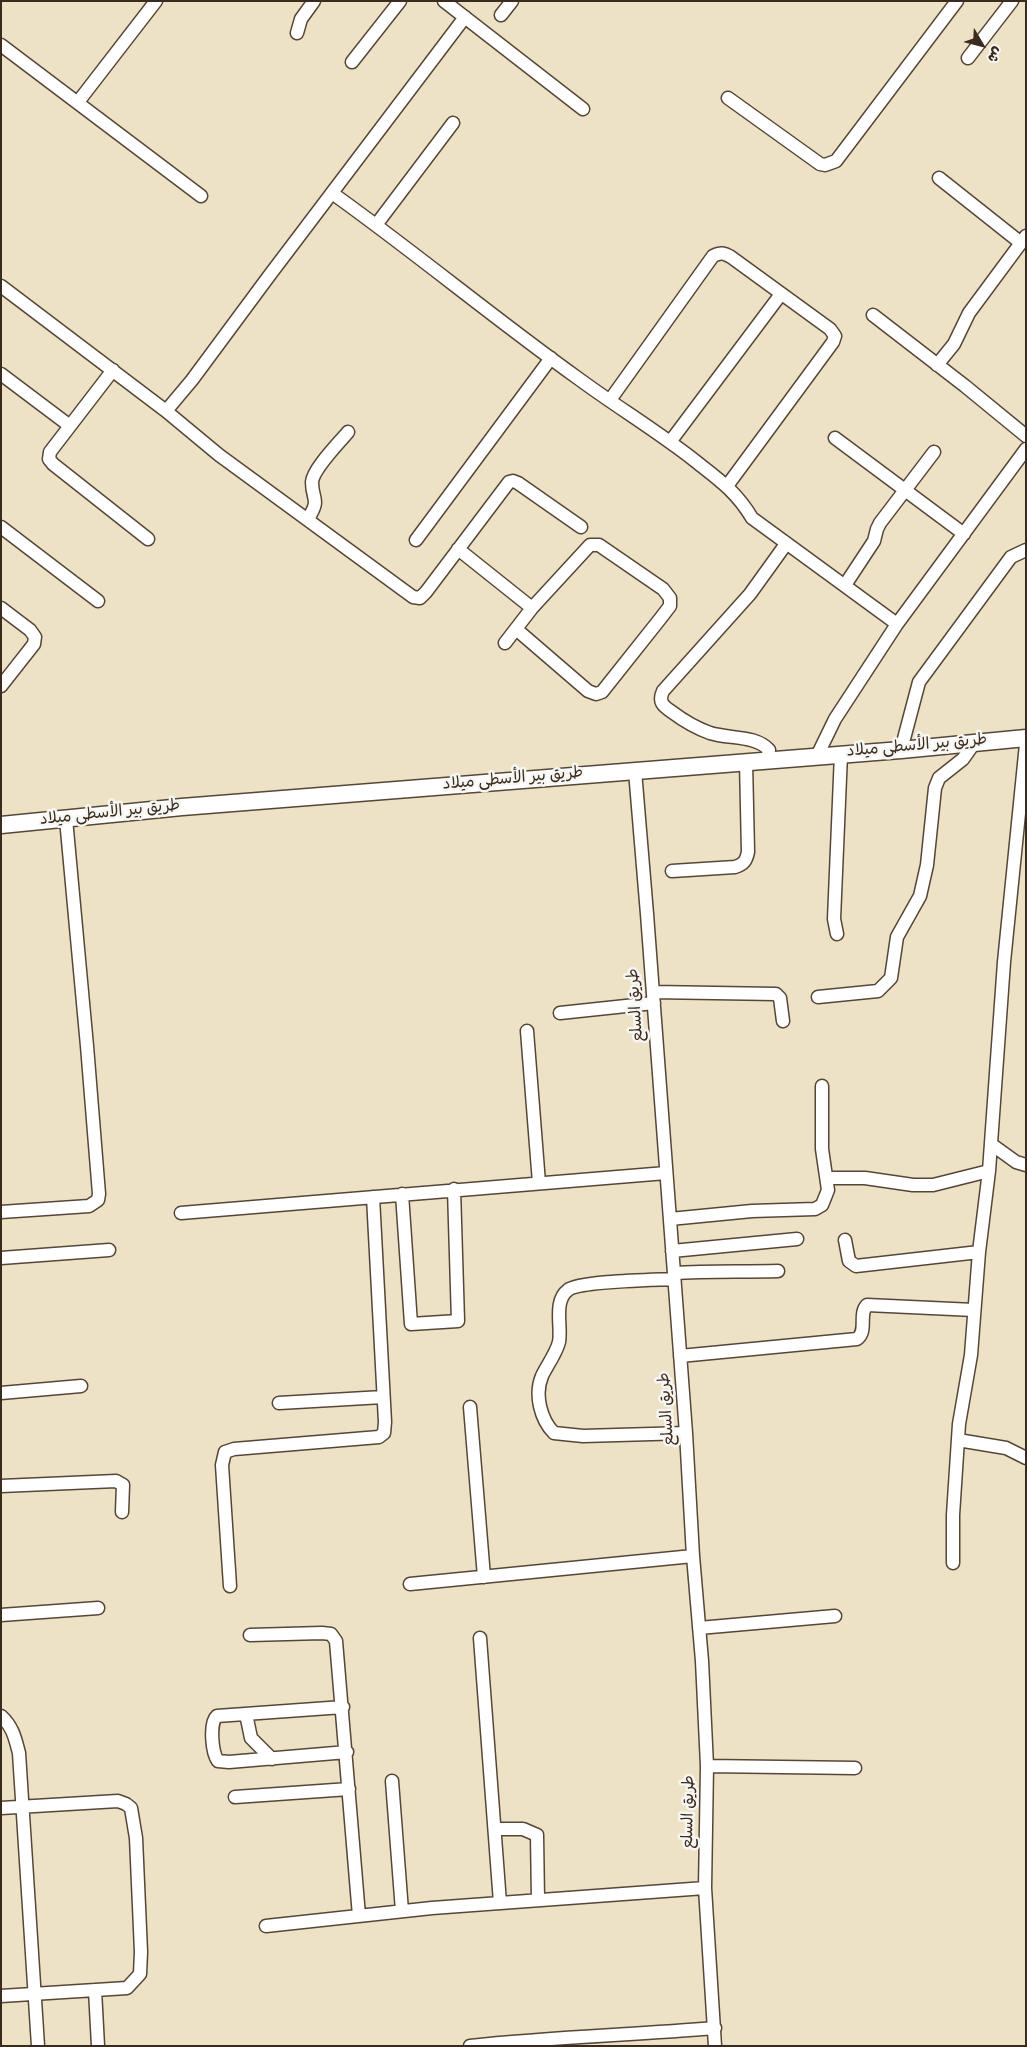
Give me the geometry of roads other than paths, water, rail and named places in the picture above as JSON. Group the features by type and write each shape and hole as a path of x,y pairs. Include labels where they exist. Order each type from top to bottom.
{"main road":[{"name":"طريق بير الأسطى ميلاد","path":"1,825 191,806 900,750 1026,738"}],"street":[{"path":"78,102 156,1"},
{"path":"297,33 302,18 314,1"},
{"path":"352,62 400,1"},
{"path":"501,16 512,1"},
{"path":"728,98 820,164 831,164 836,161 957,1"},
{"path":"968,58 1012,1"},
{"path":"452,4 465,17 583,109"},
{"path":"166,411 192,380 465,17"},
{"path":"1,44 200,196"},
{"path":"376,225 453,123"},
{"path":"937,365 954,344 969,313 1023,240 939,178"},
{"path":"332,193 551,358 670,442 727,486 742,500 752,518 898,624"},
{"path":"610,400 713,256 719,253 724,253 830,329 835,336 833,342 727,486"},
{"path":"1,286 166,411 219,455 412,597 420,598 426,592 505,487 513,481 581,528"},
{"path":"670,442 781,294"},
{"path":"872,315 1024,430"},
{"path":"416,540 551,358"},
{"path":"113,370 50,452 49,459 148,539"},
{"path":"1,374 70,426"},
{"path":"308,519 316,503 312,483 316,471 348,432"},
{"path":"834,438 964,534"},
{"path":"817,756 835,719 898,624 1026,449"},
{"path":"845,585 874,541 876,529 880,522 934,452"},
{"path":"1,527 98,601"},
{"path":"505,643 532,608 586,548 594,544 599,545 663,589 670,598 670,606 660,619 602,692 596,694 588,691 516,629"},
{"path":"767,760 769,750 765,745 758,741 711,733 687,723 664,706 661,702 661,696 664,690 750,594 786,544"},
{"path":"458,549 532,608"},
{"path":"900,750 919,682 1012,556 1026,550"},
{"path":"1,608 30,630 35,637 34,644 4,678"},
{"path":"818,997 878,991 891,978 897,937 920,896 927,864 935,788 939,778 963,760 975,742"},
{"path":"953,1563 953,1515 958,1440 970,1355 979,1252 989,1171 1004,962 1026,744"},
{"path":"837,934 834,919 841,754"},
{"path":"672,871 735,867 742,865 746,860 748,852 746,762"},
{"name":"طريق السلع","path":"634,771 670,1220 699,1628 707,1766 705,1888 716,2046"},
{"path":"1,1212 89,1206 95,1204 99,1194 66,819"},
{"path":"560,1013 653,997 776,994 780,998 783,1021"},
{"path":"527,1031 539,1183"},
{"path":"670,1220 752,1211 815,1209 822,1205 828,1190 822,1149 822,1086"},
{"path":"991,1144 1016,1162 1026,1165"},
{"path":"827,1178 865,1178 913,1185 933,1185 989,1171"},
{"path":"181,1213 666,1173"},
{"path":"402,1194 411,1324 458,1321 454,1189"},
{"path":"230,1586 222,1465 225,1452 234,1449 379,1437 384,1433 373,1197"},
{"path":"672,1250 797,1239"},
{"path":"845,1240 849,1261 856,1266 979,1252"},
{"path":"1,1258 109,1250"},
{"path":"686,1433 562,1436 554,1433 540,1410 539,1394 541,1379 556,1350 559,1339 559,1308 562,1296 569,1289 586,1285 711,1271 722,1273 778,1271"},
{"path":"680,1356 856,1339 862,1333 863,1311 867,1304 974,1310"},
{"path":"1,1393 81,1386"},
{"path":"279,1403 383,1397"},
{"path":"470,1407 484,1577"},
{"path":"958,1440 1006,1448 1026,1458"},
{"path":"1,1486 116,1481 123,1485 122,1512"},
{"path":"410,1584 693,1556"},
{"path":"1,1615 98,1608"},
{"path":"699,1628 835,1616"},
{"path":"250,1635 310,1632 334,1636 338,1652 343,1707 359,1916"},
{"path":"480,1638 500,1903"},
{"path":"343,1707 217,1716 212,1723 214,1756 218,1761 229,1762 346,1752"},
{"path":"246,1714 251,1738 272,1759"},
{"path":"1,1716 14,1731 19,1753 33,1994 38,2046"},
{"path":"707,1766 856,1768"},
{"path":"392,1781 402,1911"},
{"path":"235,1797 349,1788"},
{"path":"1,1808 118,1801 131,1808 136,1838 141,1952 140,1974 127,1988 1,1996"},
{"path":"495,1829 523,1829 537,1835 538,1900"},
{"path":"266,1926 402,1911 705,1888"},
{"path":"95,1990 98,2046"},
{"path":"470,2046 541,2038 630,2035 715,2028"}]}
